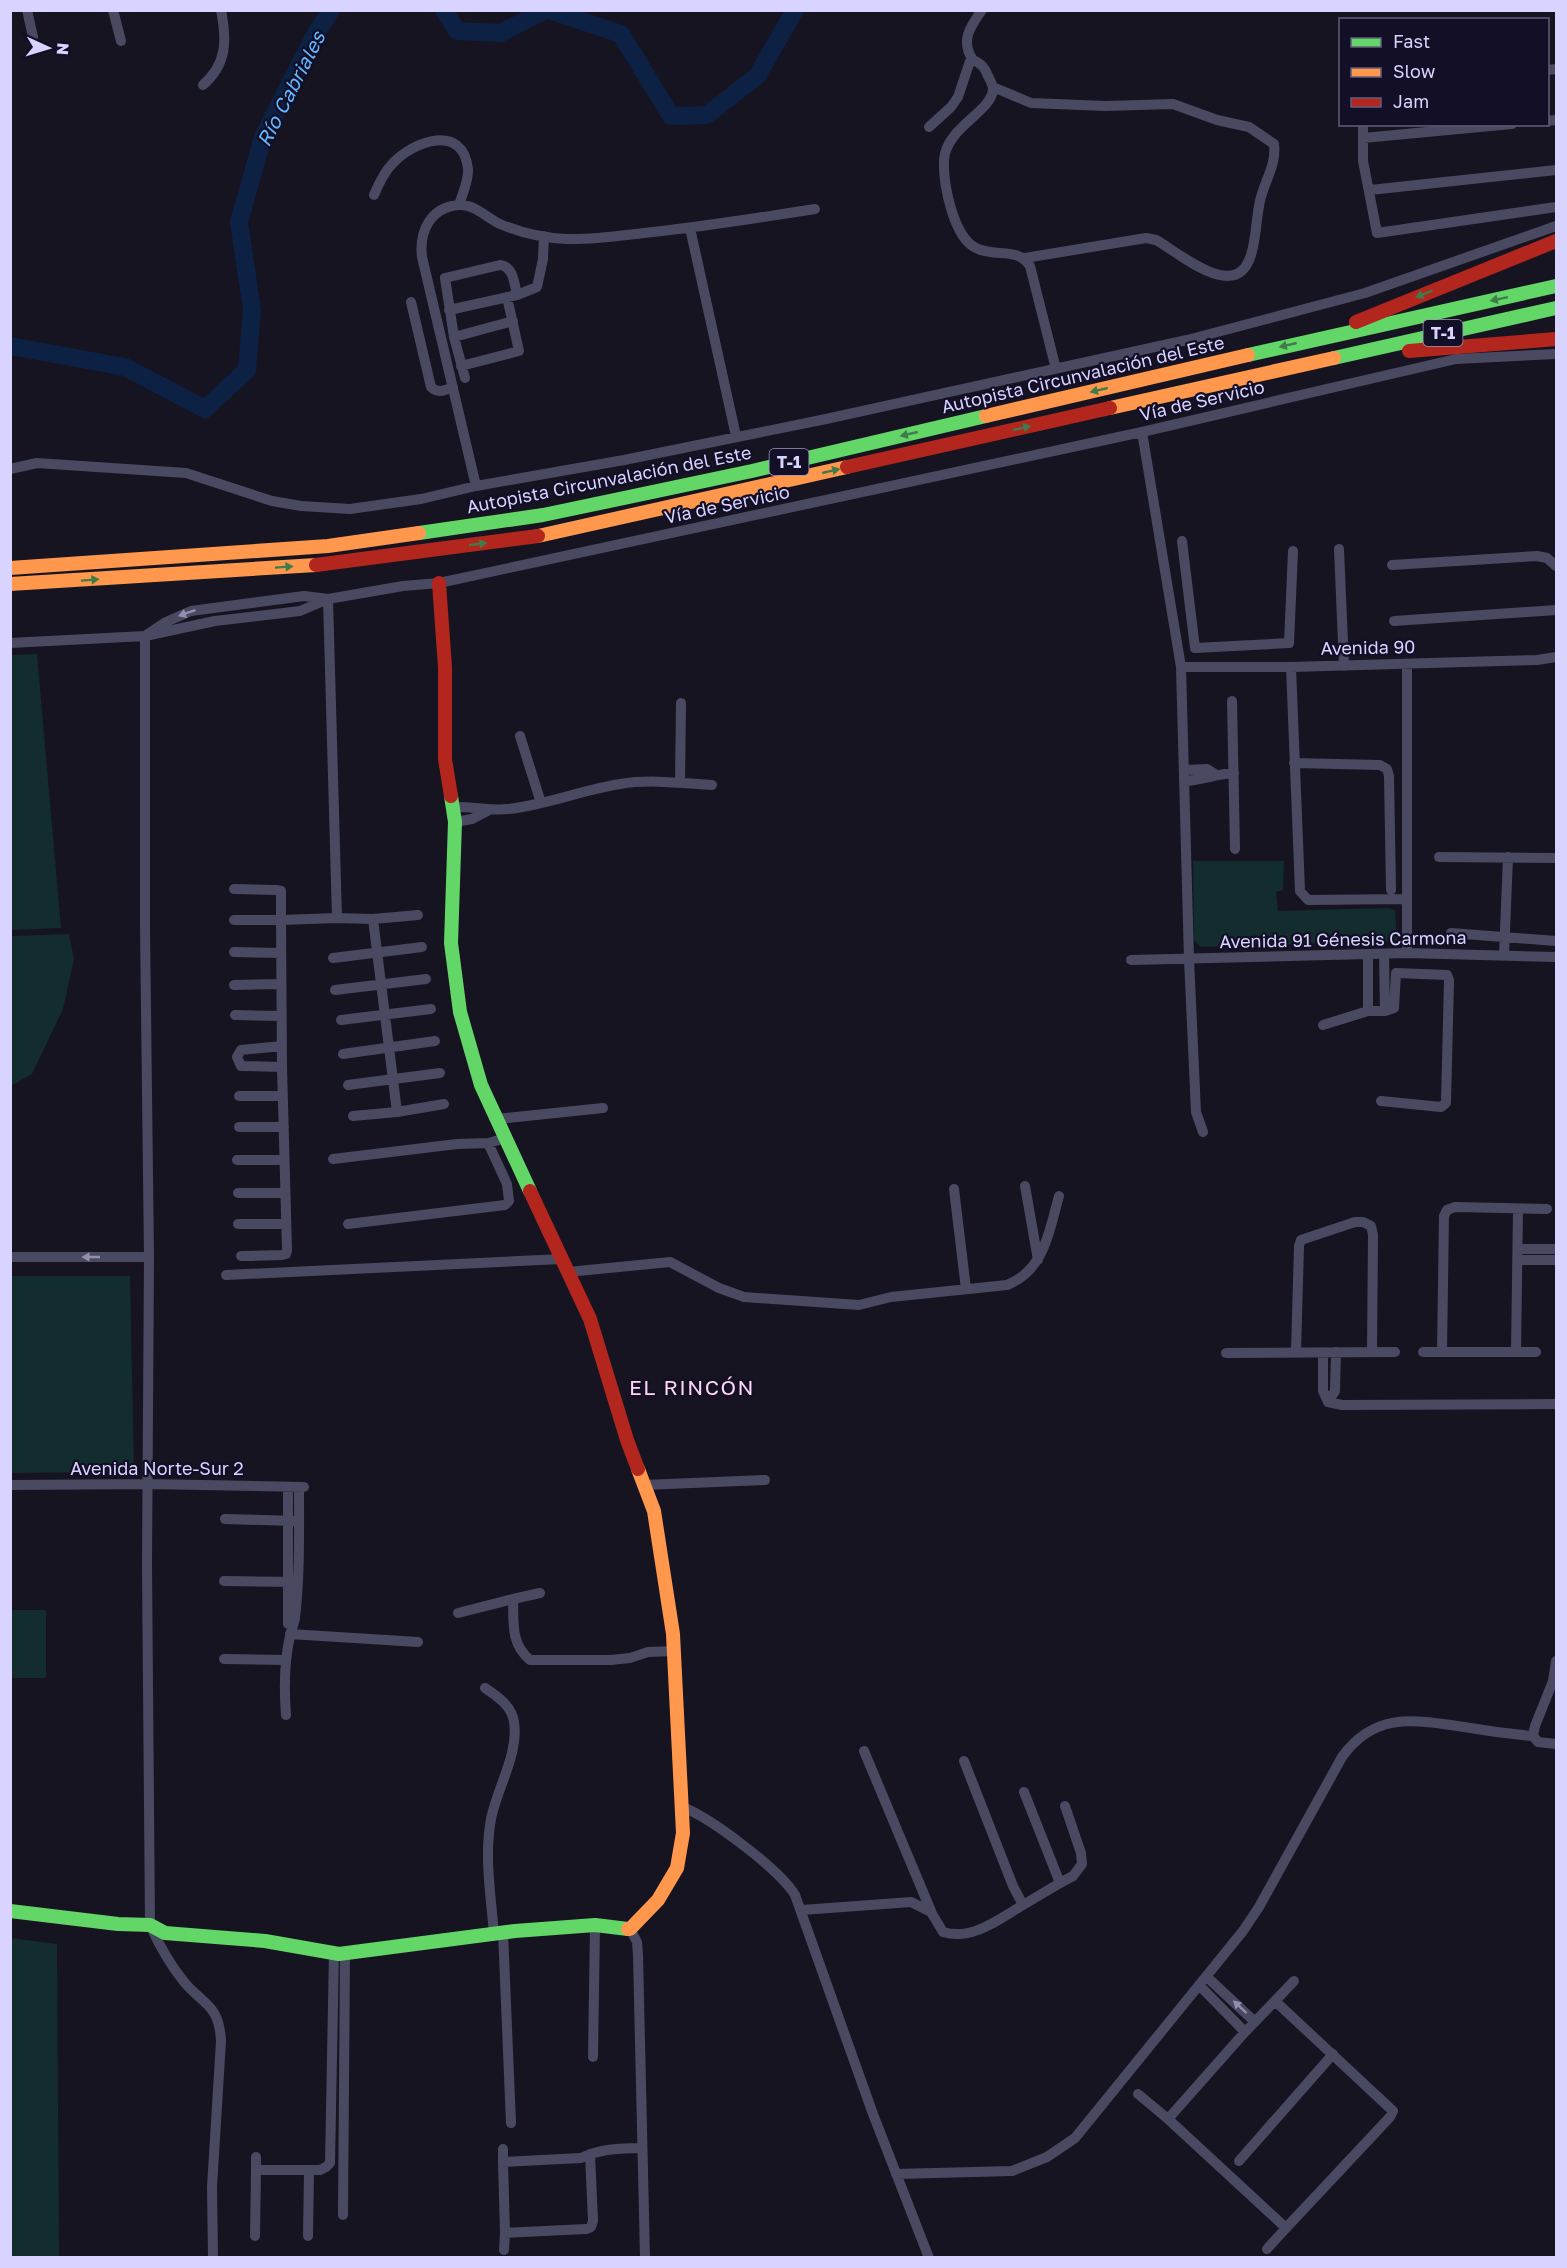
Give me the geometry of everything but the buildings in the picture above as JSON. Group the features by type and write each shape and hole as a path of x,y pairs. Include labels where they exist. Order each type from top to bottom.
{"main road":[{"path":"1323,337 1371,315 1557,241"},
{"name":"Autopista Circunvalación del Este","path":"10,568 328,546 543,515 752,471 1323,337 1557,286"},
{"name":"Autopista Circunvalación del Este","path":"10,584 329,564 546,535 1557,308"},
{"path":"1329,358 1557,339"},
{"path":"10,594 68,581"},
{"path":"10,1911 118,1924 150,1925 165,1933 265,1941 339,1953 499,1933 595,1925 630,1929 658,1900 677,1868 683,1833 674,1652 654,1511 619,1417 590,1318 481,1085 460,1012 451,943 455,822 445,759 445,667 439,583"}],"street":[{"path":"27,10 33,37"},
{"path":"113,10 121,41"},
{"path":"203,85 215,74 223,54 225,37 222,10"},
{"path":"982,10 970,30 967,51 973,60 983,66 993,87 992,96 956,132 948,145 944,156 944,172 950,206 958,229 964,239 974,248 1017,254 1025,258 1030,266 1056,369"},
{"path":"929,127 951,107 958,97 967,67 973,60"},
{"path":"993,87 1031,103 1106,106 1173,104 1217,120 1249,127 1274,144 1274,162 1260,201 1251,257 1245,268 1238,274 1227,276 1214,274 1156,240 1146,238 1025,258"},
{"path":"1363,126 1363,161 1377,232 1557,207"},
{"path":"1363,138 1491,126"},
{"path":"374,195 382,176 401,155 437,141 449,140 457,144 463,152 468,171 459,205"},
{"path":"1370,190 1557,170"},
{"path":"476,486 420,244 424,229 430,219 447,208 459,205 477,210 499,223 519,230 567,239 690,228 816,209"},
{"path":"10,469 37,463 186,473 272,501 301,506 350,509 421,499 476,486 624,460 1187,340 1365,293 1557,225"},
{"path":"690,228 736,436"},
{"path":"449,310 534,289 538,284 544,236"},
{"path":"462,366 519,351 513,321 511,271 506,266 500,265 445,278 454,338 465,378"},
{"path":"411,302 431,387 435,391 440,391 453,387"},
{"path":"454,338 513,321"},
{"name":"Vía de Servicio","path":"10,643 145,636 166,622 191,611 304,596 328,599 403,586 439,583 1143,432 1456,359 1557,354"},
{"path":"1143,432 1181,667 1189,959 1196,1112 1203,1132"},
{"path":"1182,541 1195,648 1289,643 1293,551"},
{"path":"1339,549 1344,666"},
{"path":"1392,565 1537,556 1547,558 1557,566"},
{"path":"213,2258 212,2187 220,2025 216,2014 177,1973 150,1925 145,636 215,621 300,611 328,599 337,918"},
{"path":"215,621 219,606"},
{"path":"1394,621 1557,610"},
{"path":"1176,640 1193,638"},
{"name":"Avenida 90","path":"1181,667 1344,666 1537,660 1557,657"},
{"path":"1407,664 1407,953"},
{"path":"1291,667 1298,880 1303,897 1308,900 1406,899"},
{"path":"1232,701 1235,849"},
{"path":"680,783 681,703"},
{"path":"520,736 541,803"},
{"path":"1294,763 1380,765 1387,769 1391,890"},
{"path":"1185,770 1207,769 1215,774"},
{"path":"1185,781 1208,779 1215,774 1234,773"},
{"path":"455,822 472,819 489,810 541,803 620,784 642,782 712,786"},
{"path":"453,807 472,806 489,810"},
{"path":"1439,857 1557,858"},
{"path":"1504,956 1508,858"},
{"path":"234,889 281,891 282,1096 286,1254 241,1256"},
{"path":"234,920 373,919 418,915"},
{"path":"373,919 397,1112"},
{"path":"1451,933 1557,941"},
{"path":"333,958 422,947"},
{"path":"234,952 281,953"},
{"name":"Avenida 91 Génesis Carmona","path":"1131,960 1407,953 1557,957"},
{"path":"1368,954 1368,1011"},
{"path":"1383,954 1385,1011"},
{"path":"1323,1025 1368,1011 1385,1011 1394,1008 1396,973 1447,975 1449,980 1446,1103 1441,1107 1382,1101"},
{"path":"335,990 426,979"},
{"path":"234,985 281,984"},
{"path":"341,1020 431,1009"},
{"path":"235,1016 281,1016"},
{"path":"343,1054 435,1041"},
{"path":"282,1046 241,1050 237,1057 241,1066 282,1067"},
{"path":"348,1085 440,1073"},
{"path":"239,1096 282,1096"},
{"path":"353,1116 444,1104"},
{"path":"497,1119 603,1108"},
{"path":"238,1127 284,1126"},
{"path":"333,1160 457,1144 488,1143 506,1138"},
{"path":"348,1224 505,1205 509,1201 507,1184 488,1143"},
{"path":"237,1160 284,1160"},
{"path":"1025,1186 1038,1260"},
{"path":"954,1189 966,1289"},
{"path":"238,1193 285,1193"},
{"path":"568,1272 670,1262 719,1288 744,1297 859,1305 891,1297 1007,1285 1018,1280 1038,1260 1045,1245 1059,1196"},
{"path":"1442,1352 1444,1216 1447,1210 1455,1207 1547,1209"},
{"path":"1516,1352 1518,1209"},
{"path":"1296,1352 1301,1240 1355,1222 1363,1222 1371,1226 1374,1235 1372,1352"},
{"path":"238,1224 286,1224"},
{"path":"1518,1254 1557,1249"},
{"path":"1518,1254 1557,1260"},
{"path":"10,1257 149,1257"},
{"path":"226,1275 562,1259"},
{"path":"1328,1402 1335,1391 1336,1352"},
{"path":"1226,1353 1395,1352"},
{"path":"1423,1352 1536,1352"},
{"path":"1323,1353 1323,1391 1328,1402"},
{"path":"1328,1402 1342,1405 1557,1404"},
{"path":"644,1485 765,1479"},
{"name":"Avenida Norte-Sur 2","path":"10,1485 148,1484 297,1487 295,1521"},
{"path":"225,1519 295,1521 294,1582 288,1621 290,1634 286,1660 286,1715"},
{"path":"224,1581 294,1582"},
{"path":"458,1612 540,1593"},
{"path":"513,1599 514,1635 518,1645 530,1660 611,1660 630,1658 648,1652 674,1652"},
{"path":"290,1634 418,1642"},
{"path":"224,1659 286,1660"},
{"path":"1533,1736 1553,1681 1557,1661"},
{"path":"485,1688 500,1697 513,1716 514,1724 510,1753 491,1822 490,1866 499,1933 512,2123"},
{"path":"896,2174 1012,2171 1047,2157 1078,2135 1199,1985 1208,1977 1259,1907 1339,1761 1360,1737 1385,1724 1413,1720 1533,1736 1538,1742 1557,1743"},
{"path":"864,1751 931,1912 943,1932 967,1933 997,1922 1073,1876 1082,1864 1081,1853 1065,1806"},
{"path":"964,1761 1013,1886 1023,1905"},
{"path":"1024,1792 1060,1883"},
{"path":"682,1807 712,1822 780,1878 792,1891 802,1910 861,2079 929,2258"},
{"path":"908,1902 915,1894 918,1879"},
{"path":"802,1910 908,1902 921,1905 931,1912"},
{"path":"593,2057 595,1925"},
{"path":"630,1929 637,1942 638,1955 645,2258"},
{"path":"256,2170 320,2170 330,2163 339,1953"},
{"path":"339,1953 343,2215"},
{"path":"1208,1977 1255,2022"},
{"path":"1168,2119 1294,1981"},
{"path":"1199,1985 1245,2032"},
{"path":"1267,2249 1390,2117 1392,2111 1275,2001"},
{"path":"1239,2161 1333,2054"},
{"path":"1138,2094 1286,2228"},
{"path":"503,2162 581,2158 610,2149 641,2148"},
{"path":"503,2149 504,2250"},
{"path":"505,2233 591,2227 594,2221 590,2154"},
{"path":"255,2236 256,2157"},
{"path":"308,2236 309,2171"}],"green space":[{"path":"37,654 61,928 11,930 11,655"},
{"path":"1193,861 1284,861 1283,890 1276,892 1278,911 1389,908 1395,910 1397,941 1201,947 1194,940"},
{"path":"69,934 74,959 63,1009 32,1074 11,1086 11,936"},
{"path":"10,1276 130,1276 134,1472 11,1473"},
{"path":"11,1610 46,1610 46,1678 11,1678"},
{"path":"11,1938 57,1944 59,2257 11,2257"}],"waterway":[{"name":"Río Cabriales","path":"10,346 125,367 205,409 247,370 252,310 239,222 263,137 316,33 331,10"},
{"name":"Río Cabriales","path":"444,10 457,31 501,33 545,10"},
{"name":"Río Cabriales","path":"549,10 621,34 671,116 707,115 757,76 795,10"}],"traffic: fast":[{"path":"1248,355 1556,286"},
{"path":"1334,358 1556,308"},
{"path":"419,533 543,515 752,471 986,416"},
{"path":"451,796 455,822 451,943 460,1012 481,1085 530,1191"},
{"path":"10,1911 118,1924 150,1925 165,1933 265,1941 339,1954 515,1931 595,1925 628,1929"}],"traffic: slow":[{"path":"986,416 1248,355"},
{"path":"1110,408 1334,358"},
{"path":"538,536 847,467"},
{"path":"10,568 328,546 419,533"},
{"path":"10,584 316,565"},
{"path":"628,1929 658,1900 677,1868 683,1833 673,1634 654,1511 638,1469"}],"traffic: jam":[{"path":"1356,322 1556,241"},
{"path":"1409,351 1556,339"},
{"path":"847,467 1110,408"},
{"path":"316,565 538,536"},
{"path":"439,583 445,667 445,759 451,796"},
{"path":"530,1191 590,1319 638,1469"}],"district":[{"name":"EL RINCÓN","path":"692,1388"}]}
